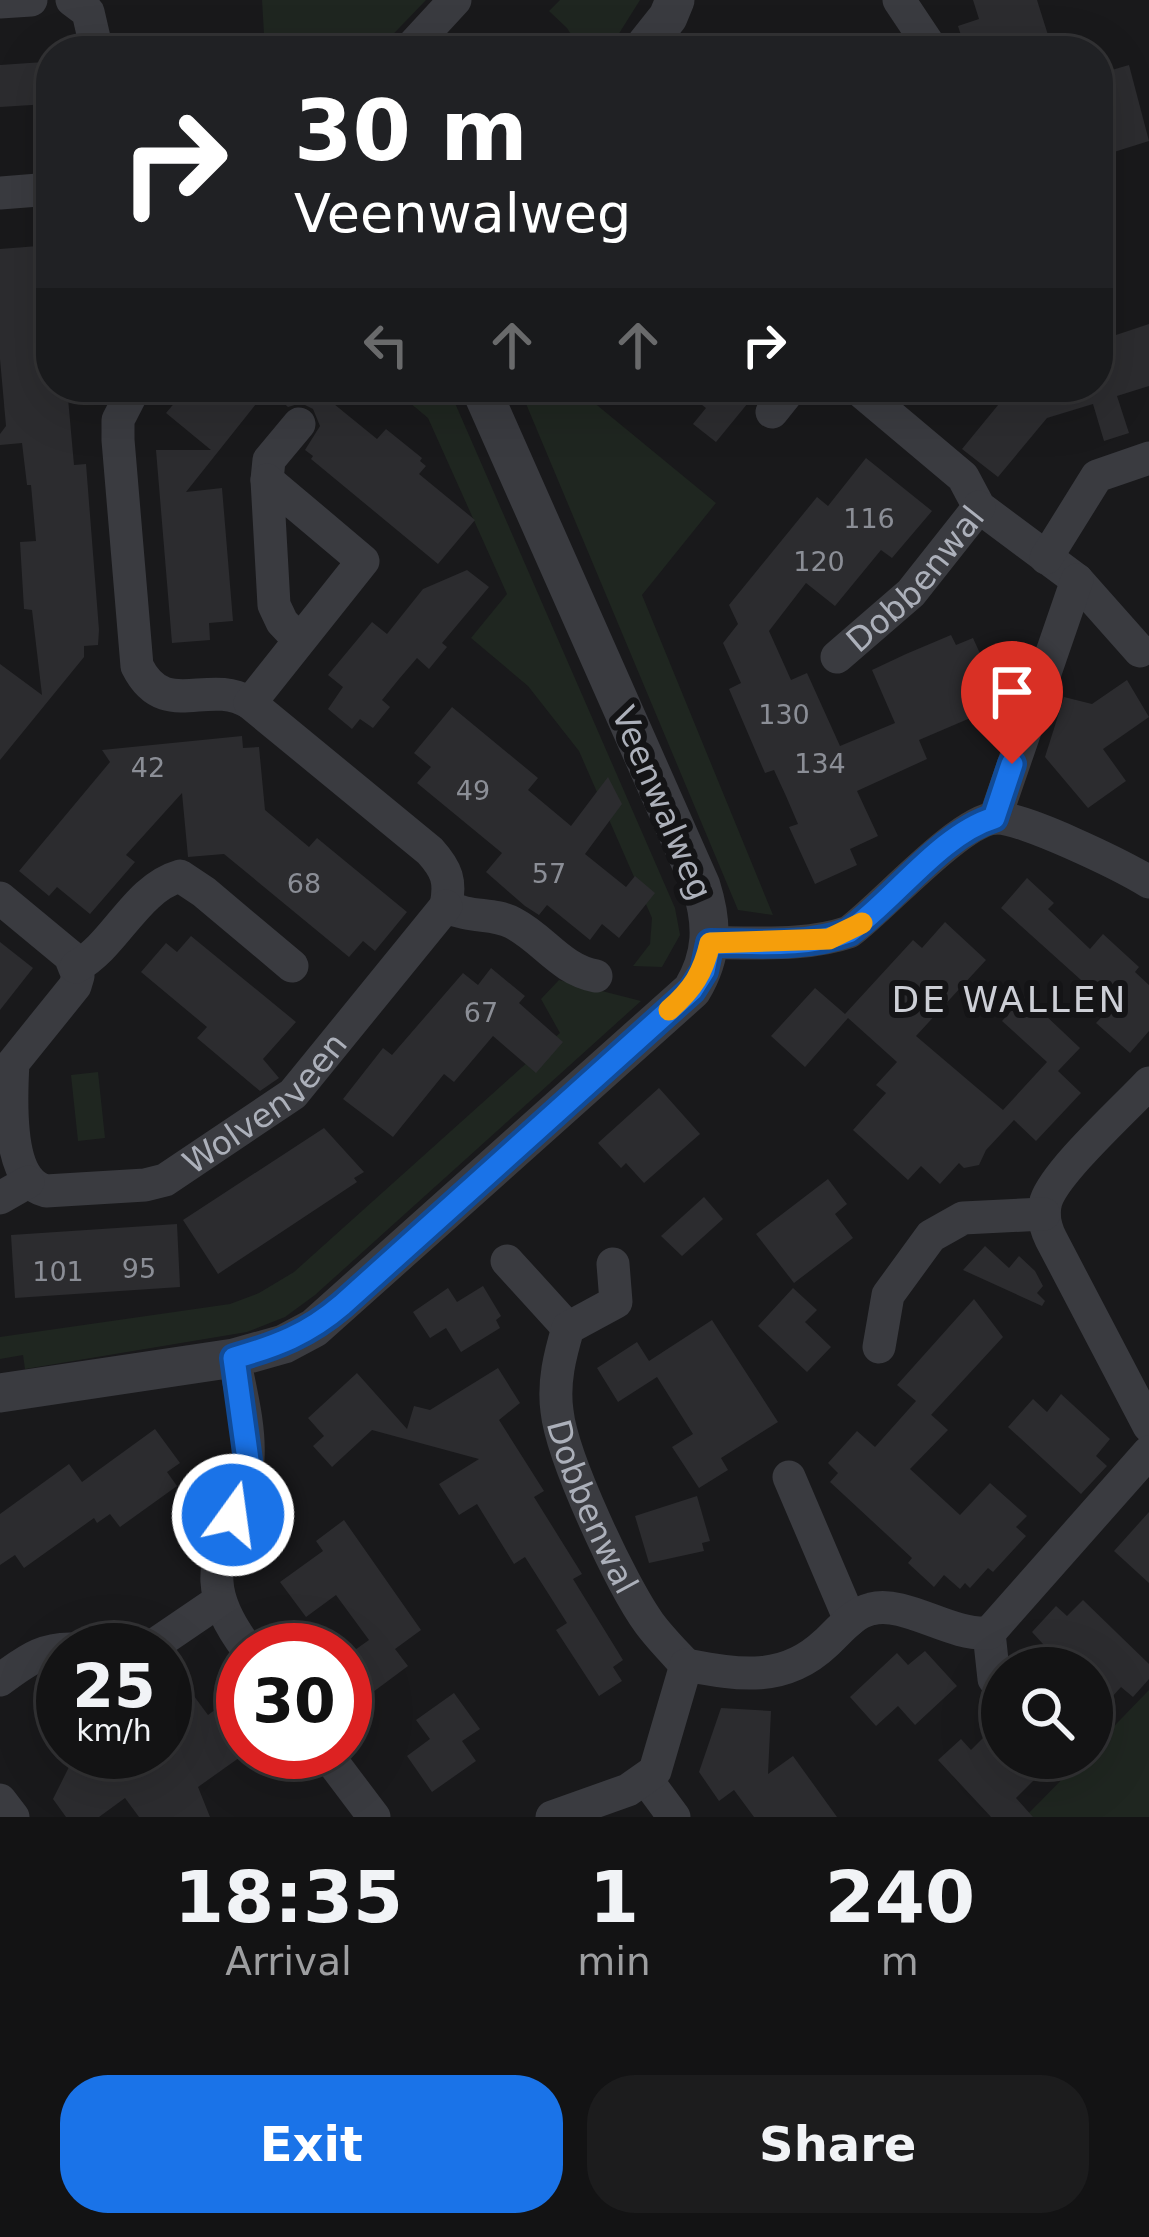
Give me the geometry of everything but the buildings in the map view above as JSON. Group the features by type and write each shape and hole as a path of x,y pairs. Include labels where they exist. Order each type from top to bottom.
{"street":[{"path":"0,2 31,0"},
{"path":"72,0 88,12 94,36"},
{"path":"422,36 455,0"},
{"path":"653,36 675,0"},
{"path":"899,0 923,36"},
{"path":"0,194 36,190"},
{"path":"127,402 118,420 118,440 137,666 146,684 159,694 237,695 430,851 447,870 446,907 466,916 513,922 564,963 596,976"},
{"name":"Veenwalweg","path":"0,1393 234,1358 284,1344 314,1328 692,990 704,971 710,914 700,886 487,402"},
{"path":"874,402 963,477 979,507"},
{"path":"299,424 269,460 267,480 274,605 299,640"},
{"path":"1046,558 1097,476 1149,458"},
{"path":"250,704 363,561 267,480"},
{"name":"Dobbenwal","path":"837,657 911,593 979,507 1077,580 1140,651"},
{"path":"994,818 1077,580"},
{"path":"710,943 797,942 849,932 949,844 994,818 1028,826 1149,882"},
{"name":"Wolvenveen","path":"292,966 179,876 155,887 98,956 76,968 75,986 14,1063 18,1159 14,1190 145,1185 191,1166 293,1094 446,907"},
{"path":"0,898 70,956 76,968"},
{"path":"1149,1083 1065,1173 1046,1198 1044,1214 1051,1239 1149,1426"},
{"path":"880,1347 888,1295 931,1237 962,1218 1044,1214"},
{"path":"507,1261 568,1328 616,1302 613,1264"},
{"name":"Dobbenwal","path":"568,1328 556,1382 556,1408 567,1454 648,1622 686,1665"},
{"path":"232,1623 219,1601 217,1565 248,1460 234,1358"},
{"path":"552,1817 646,1779 660,1759 686,1665 718,1671 792,1670 850,1620 872,1608 902,1610 950,1630 989,1633 1149,1452"},
{"path":"789,1477 850,1620"},
{"path":"187,1623 219,1601"},
{"path":"989,1633 991,1647"},
{"path":"0,1680 36,1657"},
{"path":"345,1779 374,1817"},
{"path":"646,1779 674,1817"},
{"path":"0,1800 13,1817"}],"shaded area":[{"path":"262,0 426,0 391,36 264,36"},
{"path":"560,0 640,0 617,36 572,36 549,11"},
{"path":"409,402 455,402 675,908 680,935 662,967 633,966 650,944 652,918 579,751 528,686 471,638 507,594 428,418"},
{"path":"525,402 593,402 716,503 642,595 773,915 738,910"},
{"path":"559,980 641,1001 285,1317 247,1332 25,1369 23,1355 0,1359 0,1337 230,1304 294,1272 560,1033 541,999"},
{"path":"98,1072 105,1138 78,1141 71,1075"},
{"path":"1149,1690 1149,1817 1025,1817 1062,1779 1113,1779 1113,1727"}],"slow traffic":[{"path":"669,1010 692,990 704,971 710,943 829,939 862,923"}],"district":[{"name":"DE WALLEN","path":"1010,999"}],"route":[{"path":"233,1515 248,1460 234,1358 284,1344 342,1305 692,990 704,971 710,943 797,942 849,932 949,844 994,818 1012,764"}]}
